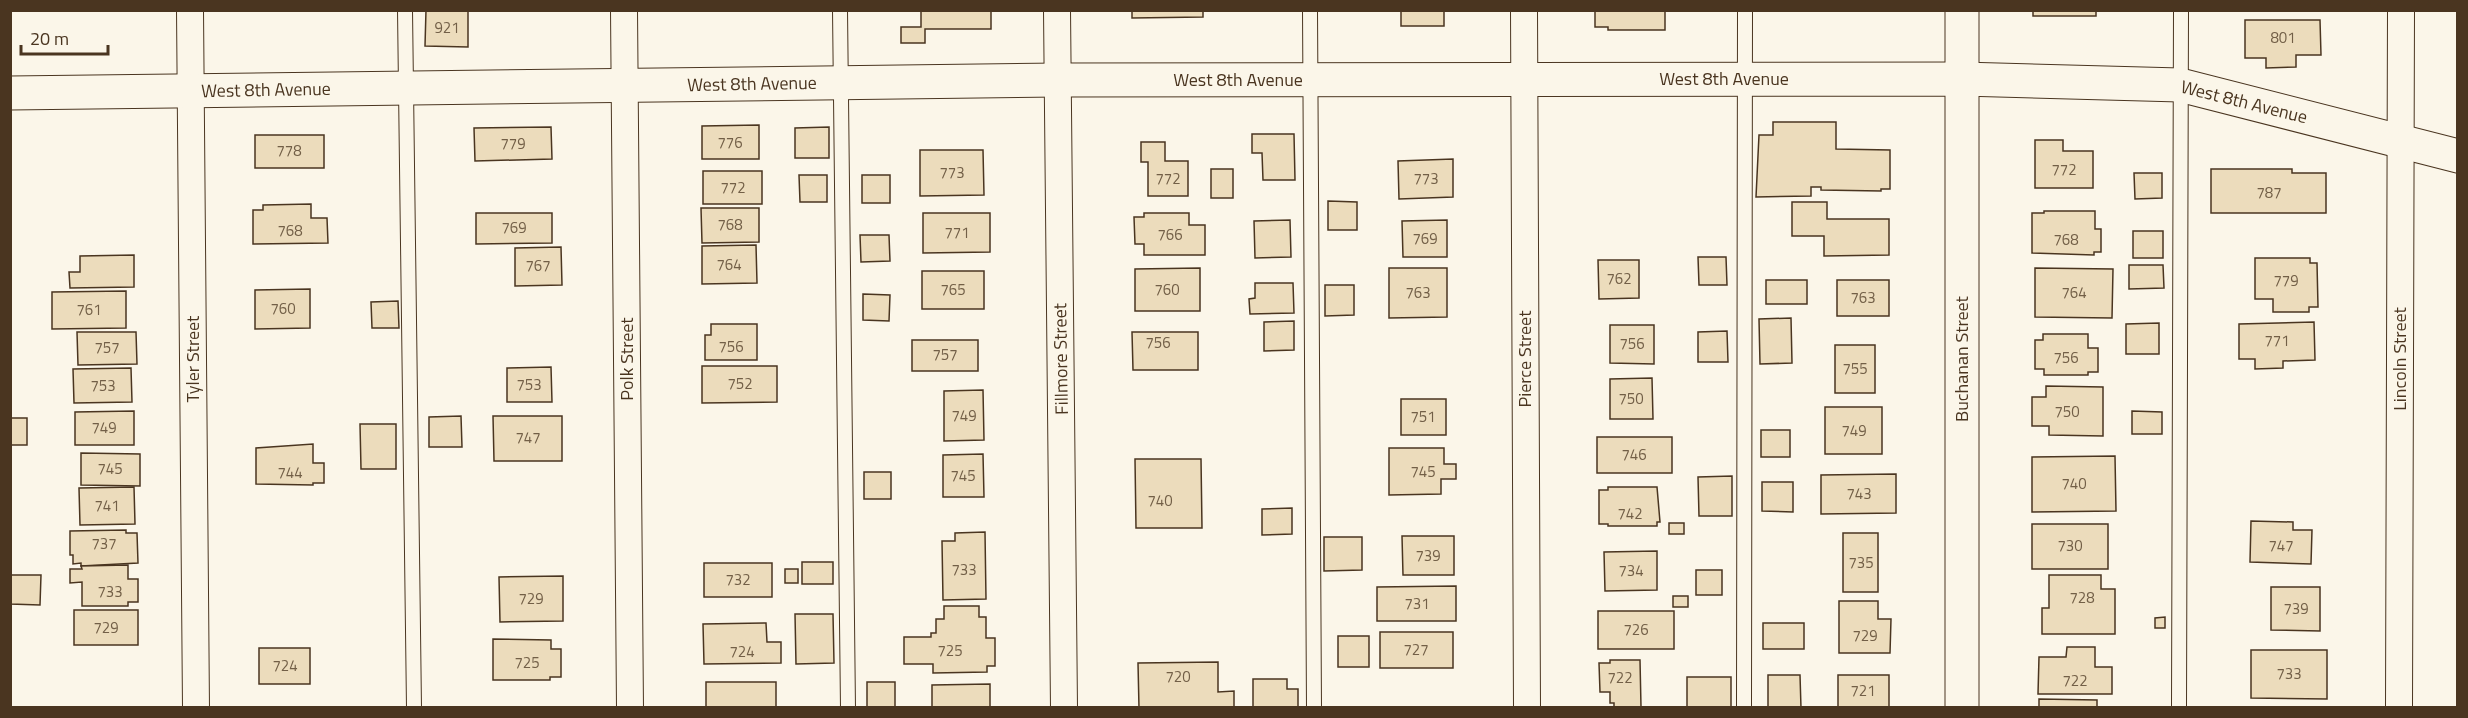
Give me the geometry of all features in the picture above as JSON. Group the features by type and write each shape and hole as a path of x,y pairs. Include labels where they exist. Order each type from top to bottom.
{"street":[{"name":"Tyler Street","path":"190,10 196,708"},
{"name":"Polk Street","path":"624,10 630,708"},
{"name":"Fillmore Street","path":"1057,10 1064,708"},
{"name":"Pierce Street","path":"1524,10 1527,708"},
{"name":"Buchanan Street","path":"1962,10 1962,708"},
{"name":"Lincoln Street","path":"2399,708 2401,10"},
{"name":"West 8th Avenue","path":"10,93 1058,80 1962,79 2180,85 2457,156"}],"lane":[{"path":"405,10 414,708"},
{"path":"840,10 848,708"},
{"path":"1310,10 1314,708"},
{"path":"1744,708 1745,10"},
{"path":"2179,708 2181,10"}],"building":[{"path":"426,10 468,10 468,47 425,46"},
{"path":"921,10 991,10 991,29 925,29 925,43 901,43 901,27 921,27"},
{"path":"1132,10 1203,10 1203,17 1132,18"},
{"path":"1401,10 1444,10 1444,26 1401,26"},
{"path":"1595,10 1665,10 1665,30 1608,30 1608,27 1595,27"},
{"path":"2033,10 2096,10 2096,16 2033,16"},
{"path":"2245,20 2320,20 2321,55 2296,55 2296,67 2266,68 2266,58 2245,58"},
{"path":"1773,122 1836,122 1836,149 1890,150 1890,189 1881,189 1881,191 1821,190 1821,187 1811,187 1811,196 1756,197 1759,135 1773,135"},
{"path":"759,125 759,159 702,159 702,126"},
{"path":"551,127 552,159 475,161 474,128"},
{"path":"829,127 829,158 795,158 795,128"},
{"path":"1252,134 1294,134 1295,180 1263,180 1262,153 1252,153"},
{"path":"255,135 324,135 324,168 255,168"},
{"path":"2035,140 2063,140 2063,151 2093,151 2093,188 2035,188"},
{"path":"1141,142 1165,142 1165,161 1188,161 1188,196 1148,196 1148,162 1141,162"},
{"path":"920,150 983,150 984,195 920,196"},
{"path":"1453,159 1453,197 1399,199 1398,161"},
{"path":"1211,169 1233,169 1233,198 1211,198"},
{"path":"2211,169 2292,169 2292,173 2326,173 2326,213 2211,213"},
{"path":"703,171 762,171 762,204 703,204"},
{"path":"2134,173 2162,173 2162,198 2135,199"},
{"path":"799,175 827,175 827,202 800,202"},
{"path":"862,175 890,175 890,203 862,203"},
{"path":"1328,201 1357,202 1357,230 1328,230"},
{"path":"1792,202 1827,202 1827,219 1889,219 1889,255 1824,256 1824,236 1792,236"},
{"path":"311,204 311,218 327,218 328,243 253,244 253,210 263,210 263,205"},
{"path":"701,208 759,208 759,242 702,243"},
{"path":"2044,211 2095,211 2095,229 2101,229 2101,252 2094,252 2094,255 2032,253 2032,213 2044,213"},
{"path":"476,213 552,213 552,243 476,244"},
{"path":"923,213 990,213 990,252 923,253"},
{"path":"1144,213 1189,213 1189,225 1205,225 1205,255 1144,255 1144,244 1135,244 1134,217 1144,217"},
{"path":"1290,220 1291,257 1255,258 1254,221"},
{"path":"1447,220 1447,257 1403,257 1402,221"},
{"path":"2133,231 2163,231 2163,258 2133,258"},
{"path":"860,235 889,235 890,261 861,262"},
{"path":"756,245 757,283 702,284 702,246"},
{"path":"561,247 562,285 515,286 515,248"},
{"path":"134,255 134,287 70,288 69,272 80,272 80,256"},
{"path":"1698,257 1726,257 1727,285 1699,285"},
{"path":"2255,258 2310,258 2310,263 2317,263 2318,307 2309,307 2309,312 2273,312 2273,299 2255,299"},
{"path":"1598,260 1639,260 1639,298 1599,299"},
{"path":"2129,265 2163,265 2164,288 2129,289"},
{"path":"1200,268 1200,311 1135,311 1135,269"},
{"path":"1389,268 1447,268 1447,317 1389,318"},
{"path":"2035,268 2113,269 2112,318 2035,317"},
{"path":"922,271 984,271 984,309 922,309"},
{"path":"1766,280 1807,280 1807,304 1766,304"},
{"path":"1837,280 1889,280 1889,316 1837,316"},
{"path":"1255,283 1293,283 1294,313 1250,314 1249,299 1255,298"},
{"path":"1325,285 1354,285 1354,315 1325,316"},
{"path":"310,289 310,328 255,329 255,290"},
{"path":"126,291 126,328 52,329 52,292"},
{"path":"863,294 890,295 889,321 863,320"},
{"path":"398,301 399,328 372,328 371,302"},
{"path":"1791,318 1792,363 1760,364 1759,319"},
{"path":"1294,321 1294,350 1264,351 1264,322"},
{"path":"2314,322 2315,360 2283,361 2283,368 2255,369 2255,359 2239,359 2239,324"},
{"path":"2159,323 2159,354 2126,354 2126,324"},
{"path":"711,324 757,324 757,360 705,360 705,335 711,335"},
{"path":"1610,325 1654,325 1654,364 1610,363"},
{"path":"1727,331 1728,362 1698,362 1698,332"},
{"path":"77,332 136,332 137,364 78,365"},
{"path":"1132,332 1198,332 1198,370 1133,370"},
{"path":"2043,334 2088,334 2088,348 2098,348 2098,372 2088,372 2088,375 2044,375 2044,369 2035,369 2035,340 2043,340"},
{"path":"912,340 978,340 978,371 912,371"},
{"path":"1835,345 1875,345 1875,393 1835,393"},
{"path":"702,366 777,366 777,402 702,403"},
{"path":"551,367 552,402 507,402 507,368"},
{"path":"131,368 132,402 74,403 73,369"},
{"path":"1652,378 1653,419 1610,419 1610,379"},
{"path":"2046,386 2103,387 2103,436 2049,435 2049,426 2032,426 2032,397 2046,397"},
{"path":"983,390 984,440 944,441 944,391"},
{"path":"1401,399 1446,399 1446,435 1401,435"},
{"path":"1825,407 1882,407 1882,454 1825,454"},
{"path":"134,411 134,445 75,445 75,412"},
{"path":"2132,411 2162,412 2162,434 2132,434"},
{"path":"461,416 462,447 429,447 429,417"},
{"path":"493,416 562,416 562,461 494,461"},
{"path":"10,418 27,418 27,445 10,445"},
{"path":"360,424 396,424 396,469 361,469"},
{"path":"1761,430 1790,430 1790,457 1761,457"},
{"path":"1597,437 1672,437 1672,473 1597,473"},
{"path":"313,444 313,463 324,463 324,483 313,483 313,485 256,484 256,448"},
{"path":"1389,448 1444,448 1444,464 1456,464 1456,479 1441,479 1441,494 1389,495"},
{"path":"81,453 140,454 140,486 81,485"},
{"path":"983,454 984,497 943,497 943,455"},
{"path":"2115,456 2116,511 2032,512 2032,457"},
{"path":"1135,459 1201,459 1202,528 1136,528"},
{"path":"864,472 891,472 891,499 864,499"},
{"path":"1896,474 1896,513 1821,514 1821,475"},
{"path":"1732,476 1732,516 1699,516 1698,477"},
{"path":"1762,482 1793,482 1793,512 1762,511"},
{"path":"134,487 135,524 80,525 79,488"},
{"path":"1608,487 1657,487 1660,522 1657,522 1657,526 1599,524 1599,490 1608,490"},
{"path":"1292,508 1292,534 1262,535 1262,509"},
{"path":"2251,521 2293,522 2293,530 2312,530 2311,564 2250,562"},
{"path":"1669,523 1684,523 1684,534 1669,534"},
{"path":"2032,524 2108,524 2108,569 2032,569"},
{"path":"126,530 126,533 137,533 138,563 81,566 81,563 73,564 73,555 70,555 70,531"},
{"path":"985,532 986,599 943,600 942,541 955,541 955,533"},
{"path":"1843,533 1878,533 1878,592 1843,592"},
{"path":"1402,536 1454,536 1454,575 1403,575"},
{"path":"1324,537 1362,537 1362,570 1324,571"},
{"path":"1657,551 1657,590 1605,591 1604,552"},
{"path":"802,562 833,562 833,584 802,584"},
{"path":"704,563 772,563 772,597 704,597"},
{"path":"128,565 128,579 138,579 138,602 128,602 128,606 82,606 82,582 70,583 70,569 82,569 81,566"},
{"path":"785,569 798,569 798,583 785,583"},
{"path":"1696,570 1722,570 1722,595 1696,595"},
{"path":"10,575 41,575 40,605 10,604"},
{"path":"2049,575 2101,575 2101,589 2115,589 2115,634 2042,634 2042,608 2049,608"},
{"path":"563,576 563,621 500,622 499,577"},
{"path":"1456,586 1456,621 1377,621 1377,587"},
{"path":"2271,587 2320,587 2320,631 2271,630"},
{"path":"1673,596 1688,596 1688,607 1673,607"},
{"path":"1839,601 1878,601 1878,619 1891,619 1890,653 1839,653"},
{"path":"944,606 979,606 979,617 986,617 986,638 995,638 995,666 987,666 987,672 933,673 933,664 904,664 904,637 931,637 931,633 936,633 936,619 944,619"},
{"path":"74,610 138,610 138,645 74,645"},
{"path":"1598,611 1674,611 1674,649 1598,649"},
{"path":"795,614 833,614 834,663 796,664"},
{"path":"2165,617 2165,628 2155,628 2155,618"},
{"path":"766,623 767,642 781,642 781,663 704,664 703,624"},
{"path":"1763,623 1804,623 1804,649 1763,649"},
{"path":"1380,632 1453,632 1453,668 1380,668"},
{"path":"1338,636 1369,636 1369,667 1338,667"},
{"path":"493,639 551,640 551,649 561,649 561,677 550,677 550,680 493,680"},
{"path":"2067,647 2095,647 2095,667 2112,667 2112,694 2038,694 2039,657 2066,657"},
{"path":"259,648 310,648 310,684 259,684"},
{"path":"2251,650 2327,650 2327,699 2251,698"},
{"path":"1610,660 1640,660 1641,707 1614,707 1614,703 1610,703 1610,692 1600,692 1599,663 1610,663"},
{"path":"1218,662 1218,692 1234,691 1234,708 1139,708 1138,663"},
{"path":"1768,675 1800,675 1801,708 1768,708"},
{"path":"1838,675 1889,675 1889,708 1838,708"},
{"path":"1687,677 1731,677 1731,708 1687,708"},
{"path":"1253,679 1287,679 1287,689 1298,689 1298,708 1253,708"},
{"path":"706,682 776,682 776,708 706,708"},
{"path":"867,682 895,682 895,708 867,708"},
{"path":"990,684 990,708 932,708 932,685"},
{"path":"2039,699 2097,700 2097,708 2039,708"}]}
